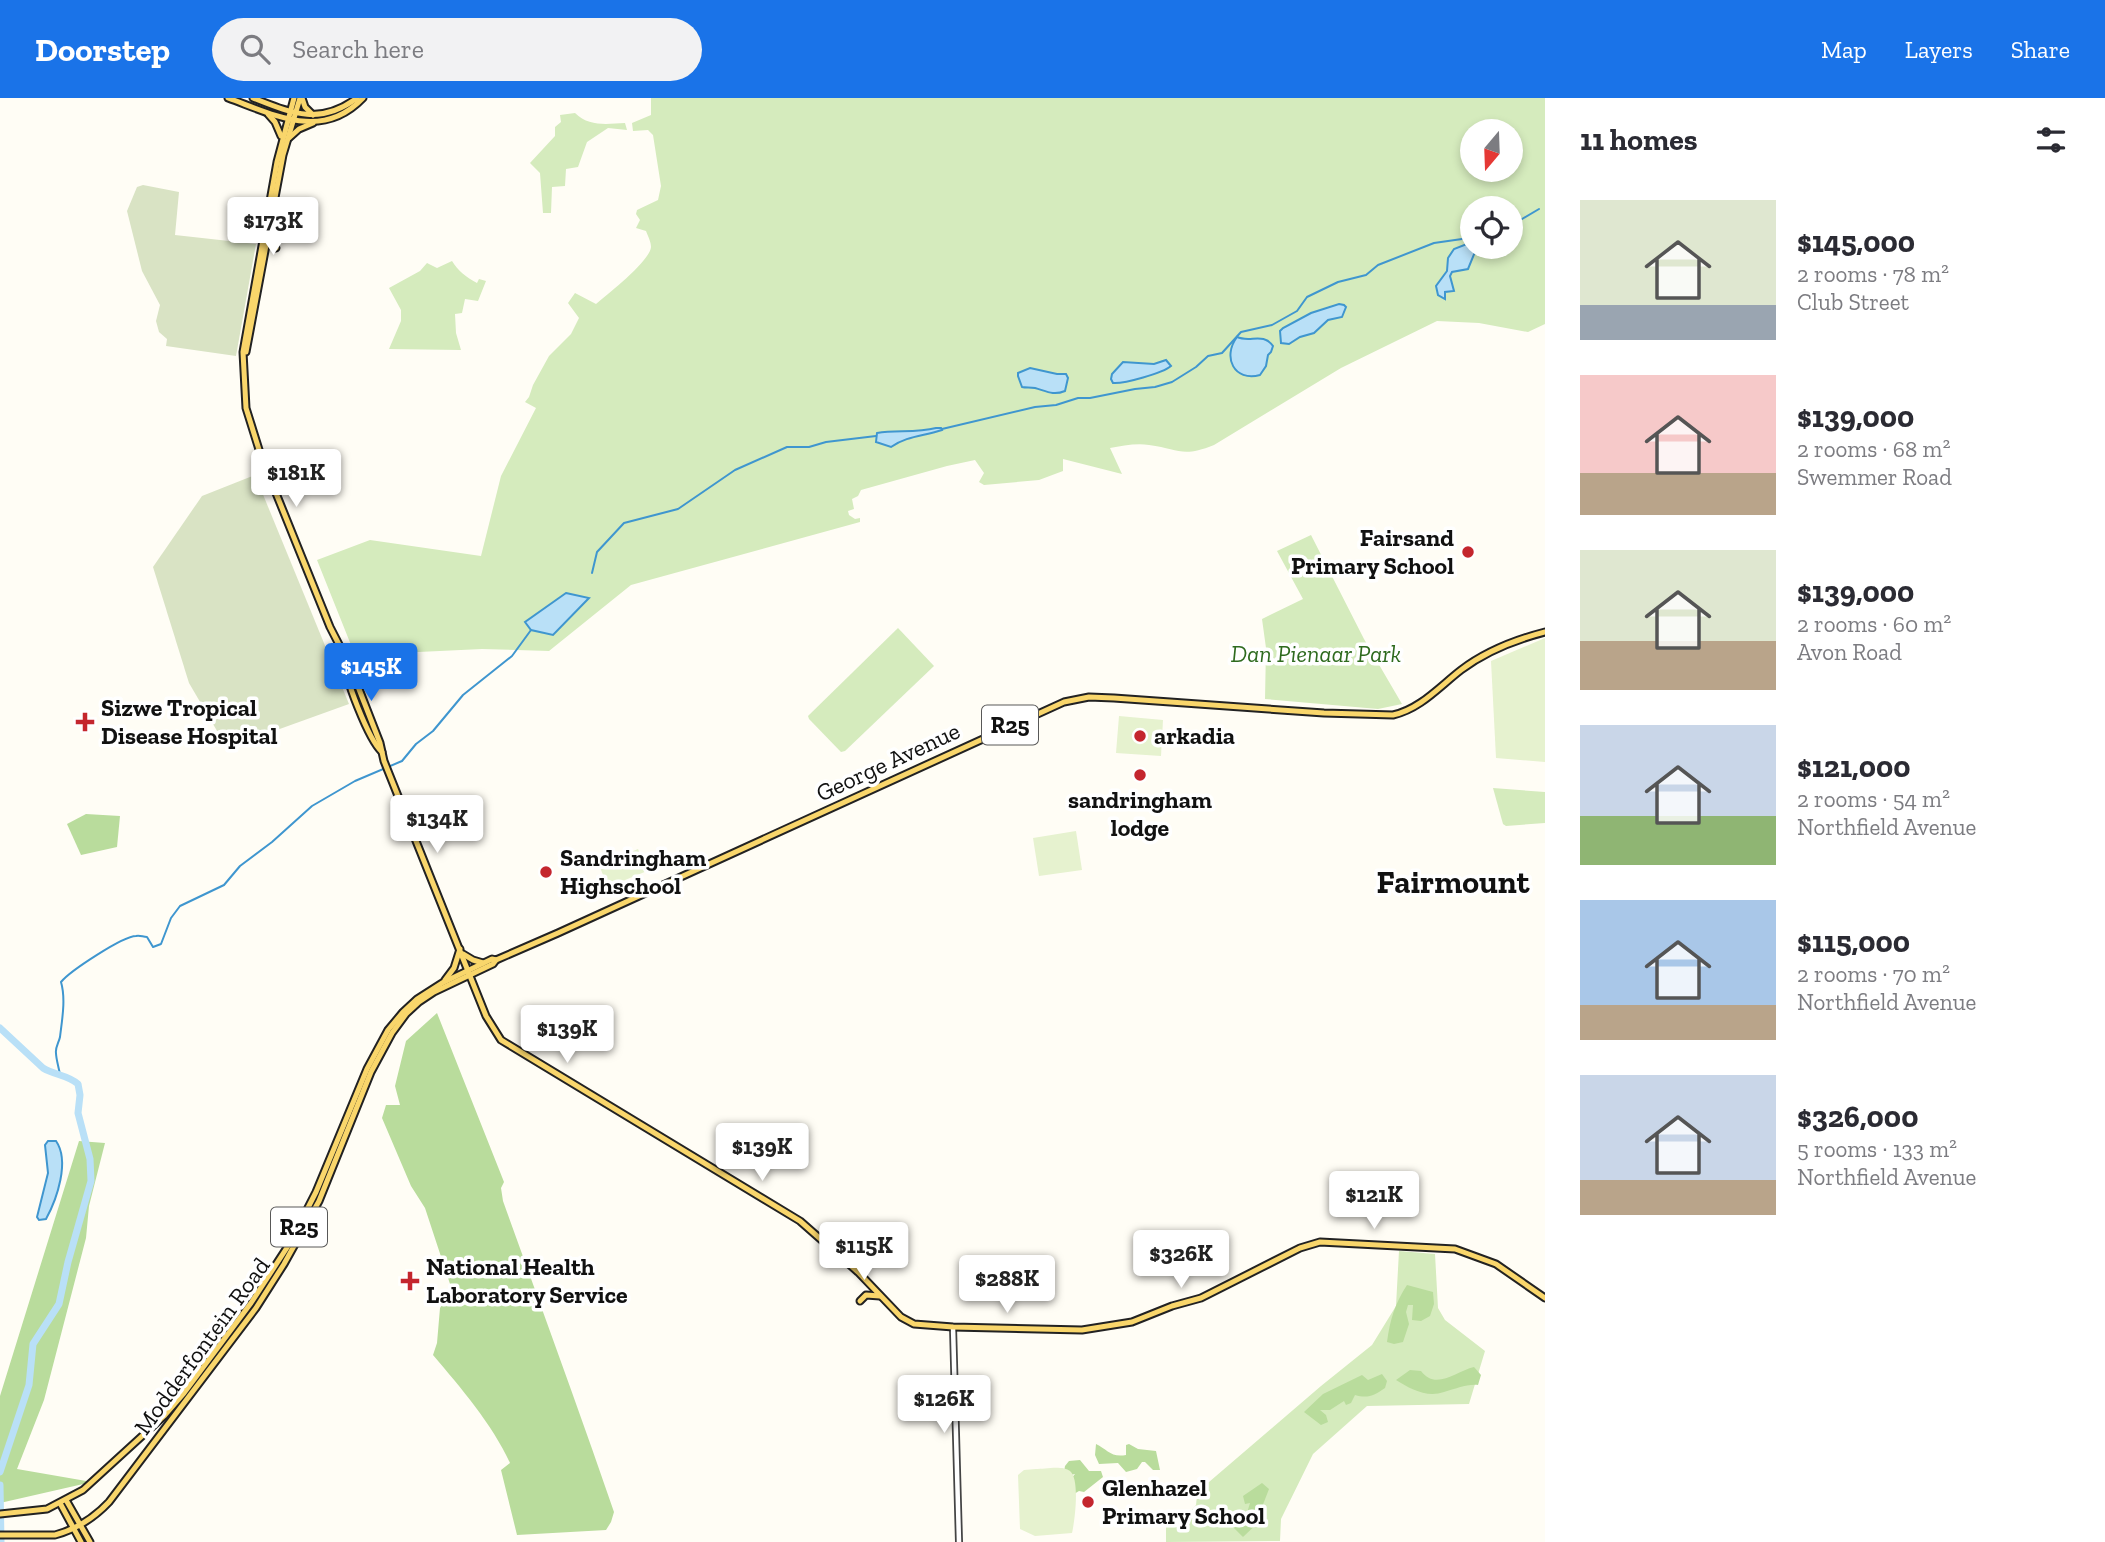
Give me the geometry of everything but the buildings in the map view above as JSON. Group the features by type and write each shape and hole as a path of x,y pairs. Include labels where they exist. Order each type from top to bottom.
{"main road":[{"path":"228,98 266,112 316,122"},
{"path":"253,98 291,116 332,112 363,98"},
{"path":"276,107 298,98"},
{"path":"298,98 313,115"},
{"path":"298,98 285,138 261,246 244,358 244,390 250,425 345,659 345,668 355,698 371,737 382,752 488,1020 501,1040 800,1221 859,1272 901,1317 921,1326 1082,1330 1132,1322 1168,1307 1201,1298 1300,1248 1320,1242 1455,1249 1496,1264 1545,1298"},
{"path":"285,138 316,122 337,118 355,102"},
{"path":"244,358 285,138 266,112"},
{"path":"269,234 276,248"},
{"name":"George Avenue","path":"469,973 492,959 496,960 1064,702 1089,697 1336,714 1393,715 1419,704 1484,655 1509,643 1545,632"},
{"path":"460,951 473,960 484,963"},
{"path":"442,983 454,968 460,951"},
{"name":"George Avenue","path":"469,973 494,964 496,960"},
{"name":"Modderfontein Road","path":"4,1514 47,1509 83,1490 164,1416 184,1393 274,1270 306,1215 367,1069 381,1042 410,1005 442,983 469,973"},
{"name":"Modderfontein Road","path":"0,1535 55,1535 91,1519 109,1502 274,1282 319,1201 372,1072 392,1033 419,1002 469,973"},
{"path":"860,1301 866,1295 880,1296"},
{"path":"63,1502 88,1539"},
{"path":"63,1502 72,1529 80,1542"},
{"path":"88,1539 87,1528 91,1519"}],"street":[{"path":"953,1327 959,1542"}],"green space":[{"path":"651,98 1545,98 1545,324 1528,332 1479,323 1437,321 1341,368 1214,445 1187,452 1144,444 1110,448 1122,474 1063,459 1063,471 1039,480 984,485 979,482 984,473 975,460 861,490 858,496 852,499 854,509 848,511 855,519 860,518 860,522 631,585 549,651 482,649 355,655 317,560 370,540 481,556 501,476 536,408 525,402 549,356 571,334 579,318 568,303 575,293 596,304 628,277 649,253 650,241 646,231 636,228 640,220 636,214 637,210 658,200 661,186 653,135 648,130 633,131 632,123 651,115"},
{"path":"575,113 592,123 625,123 627,130 608,128 587,142 578,167 566,169 565,186 552,187 551,213 543,213 540,173 530,163 555,136 555,127 561,122 560,115"},
{"path":"143,185 179,192 175,235 256,244 236,356 166,346 167,339 159,332 156,321 160,305 142,271 127,211 137,187"},
{"path":"452,261 473,281 486,281 478,301 465,299 462,313 455,314 456,333 461,350 389,349 401,321 401,310 389,288 420,271 427,263 437,268"},
{"path":"255,475 349,704 227,748 189,683 153,567 202,496"},
{"name":"Dan Pienaar Park","path":"1311,535 1364,639 1402,704 1378,709 1265,699 1266,648 1262,619 1303,599 1277,551"},
{"path":"898,628 934,666 841,752 808,716"},
{"path":"1545,638 1545,762 1496,758 1491,661"},
{"name":"arkadia","path":"1119,716 1163,720 1161,756 1116,753"},
{"path":"1493,788 1545,792 1545,823 1503,824"},
{"path":"86,814 120,816 117,847 81,855 67,824"},
{"path":"1076,831 1082,870 1039,876 1033,838"},
{"path":"638,849 647,871 608,887 599,865"},
{"path":"437,1013 504,1182 501,1188 503,1201 614,1512 606,1530 517,1535 501,1470 510,1463 485,1420 433,1355 437,1343 440,1308 452,1290 425,1208 411,1186 382,1118 386,1105 400,1105 395,1086 406,1041"},
{"path":"79,1141 105,1143 89,1206 86,1238 44,1400 17,1469 92,1482 0,1503 0,1396"},
{"path":"1399,1251 1435,1254 1438,1308 1445,1320 1485,1351 1469,1404 1367,1406 1313,1454 1281,1519 1280,1541 1166,1542 1166,1526 1177,1527 1196,1505 1198,1485 1209,1482 1372,1345 1396,1306"},
{"path":"1407,1285 1433,1292 1434,1304 1430,1316 1421,1321 1412,1320 1413,1305 1408,1305 1406,1312 1409,1324 1403,1342 1394,1344 1387,1342 1390,1326 1396,1305"},
{"path":"1474,1367 1481,1375 1478,1385 1438,1394 1419,1392 1396,1380 1410,1370 1421,1371 1427,1377 1440,1380"},
{"path":"1382,1374 1387,1381 1385,1388 1378,1393 1368,1396 1355,1395 1351,1403 1346,1405 1344,1401 1330,1410 1320,1410 1326,1415 1328,1422 1321,1425 1304,1412 1323,1394 1362,1375 1368,1380"},
{"path":"1096,1444 1117,1455 1126,1455 1126,1445 1129,1444 1138,1449 1156,1451 1160,1470 1153,1470 1145,1462 1137,1469 1126,1472 1118,1463 1099,1464 1095,1455"},
{"path":"1080,1460 1089,1471 1101,1471 1103,1477 1084,1492 1074,1494 1070,1480 1075,1474 1064,1472 1065,1466 1069,1461"},
{"path":"1063,1468 1073,1475 1076,1500 1072,1533 1035,1536 1020,1529 1018,1475 1024,1470"},
{"path":"1262,1483 1269,1489 1262,1507 1266,1506 1266,1515 1243,1537 1233,1527 1247,1513 1250,1503 1245,1504 1243,1496"}],"water":[{"path":"1460,247 1460,259 1472,259 1468,269 1452,272 1450,276 1454,291 1445,292 1445,299 1438,295 1436,286 1447,271 1448,258 1454,249"},
{"path":"1339,304 1346,307 1342,317 1328,320 1314,333 1289,344 1281,343 1280,331 1283,328 1311,313"},
{"path":"1237,337 1265,340 1273,346 1260,375 1243,375 1233,366 1231,352"},
{"path":"1166,360 1171,366 1152,375 1118,383 1113,383 1111,379 1123,362 1154,364"},
{"path":"1030,368 1066,374 1068,378 1065,391 1053,393 1022,387 1018,373"},
{"path":"936,428 942,430 909,438 891,447 876,442 877,433"},
{"path":"566,593 589,598 553,635 531,630 525,622"},
{"path":"48,1141 56,1141 60,1149 62,1169 58,1191 50,1211 46,1219 39,1220 37,1217 48,1173 45,1145"}],"waterway":[{"path":"1523,218 1539,209"},
{"path":"942,429 1078,398 1172,382 1208,356 1222,353 1241,332 1272,325 1297,311 1307,297 1338,282 1366,275 1378,265 1434,243 1460,239"},
{"path":"592,573 597,552 624,523 678,509 735,470 787,447 809,447 826,442 876,436"},
{"path":"60,1075 56,1051 63,1010 61,982 66,977 97,955 129,938 147,937 153,947 161,944 171,918 180,906 224,885 240,866 312,806 355,781 402,761 416,744 433,731 463,695 512,656 531,630"},
{"path":"0,1028 43,1068 78,1084 78,1113 90,1159 91,1181 59,1304 33,1344 29,1385 0,1472"},
{"path":"0,1485 1,1542"}],"place":[{"name":"Fairsand Primary School","path":"1468,552"},
{"name":"Sizwe Tropical Disease Hospital","path":"85,722"},
{"name":"arkadia","path":"1140,736"},
{"name":"sandringham lodge","path":"1140,775"},
{"name":"Sandringham Highschool","path":"546,872"},
{"name":"National Health Laboratory Service","path":"410,1281"},
{"name":"Glenhazel Primary School","path":"1088,1502"}],"district":[{"name":"Fairmount","path":"1453,882"}]}
